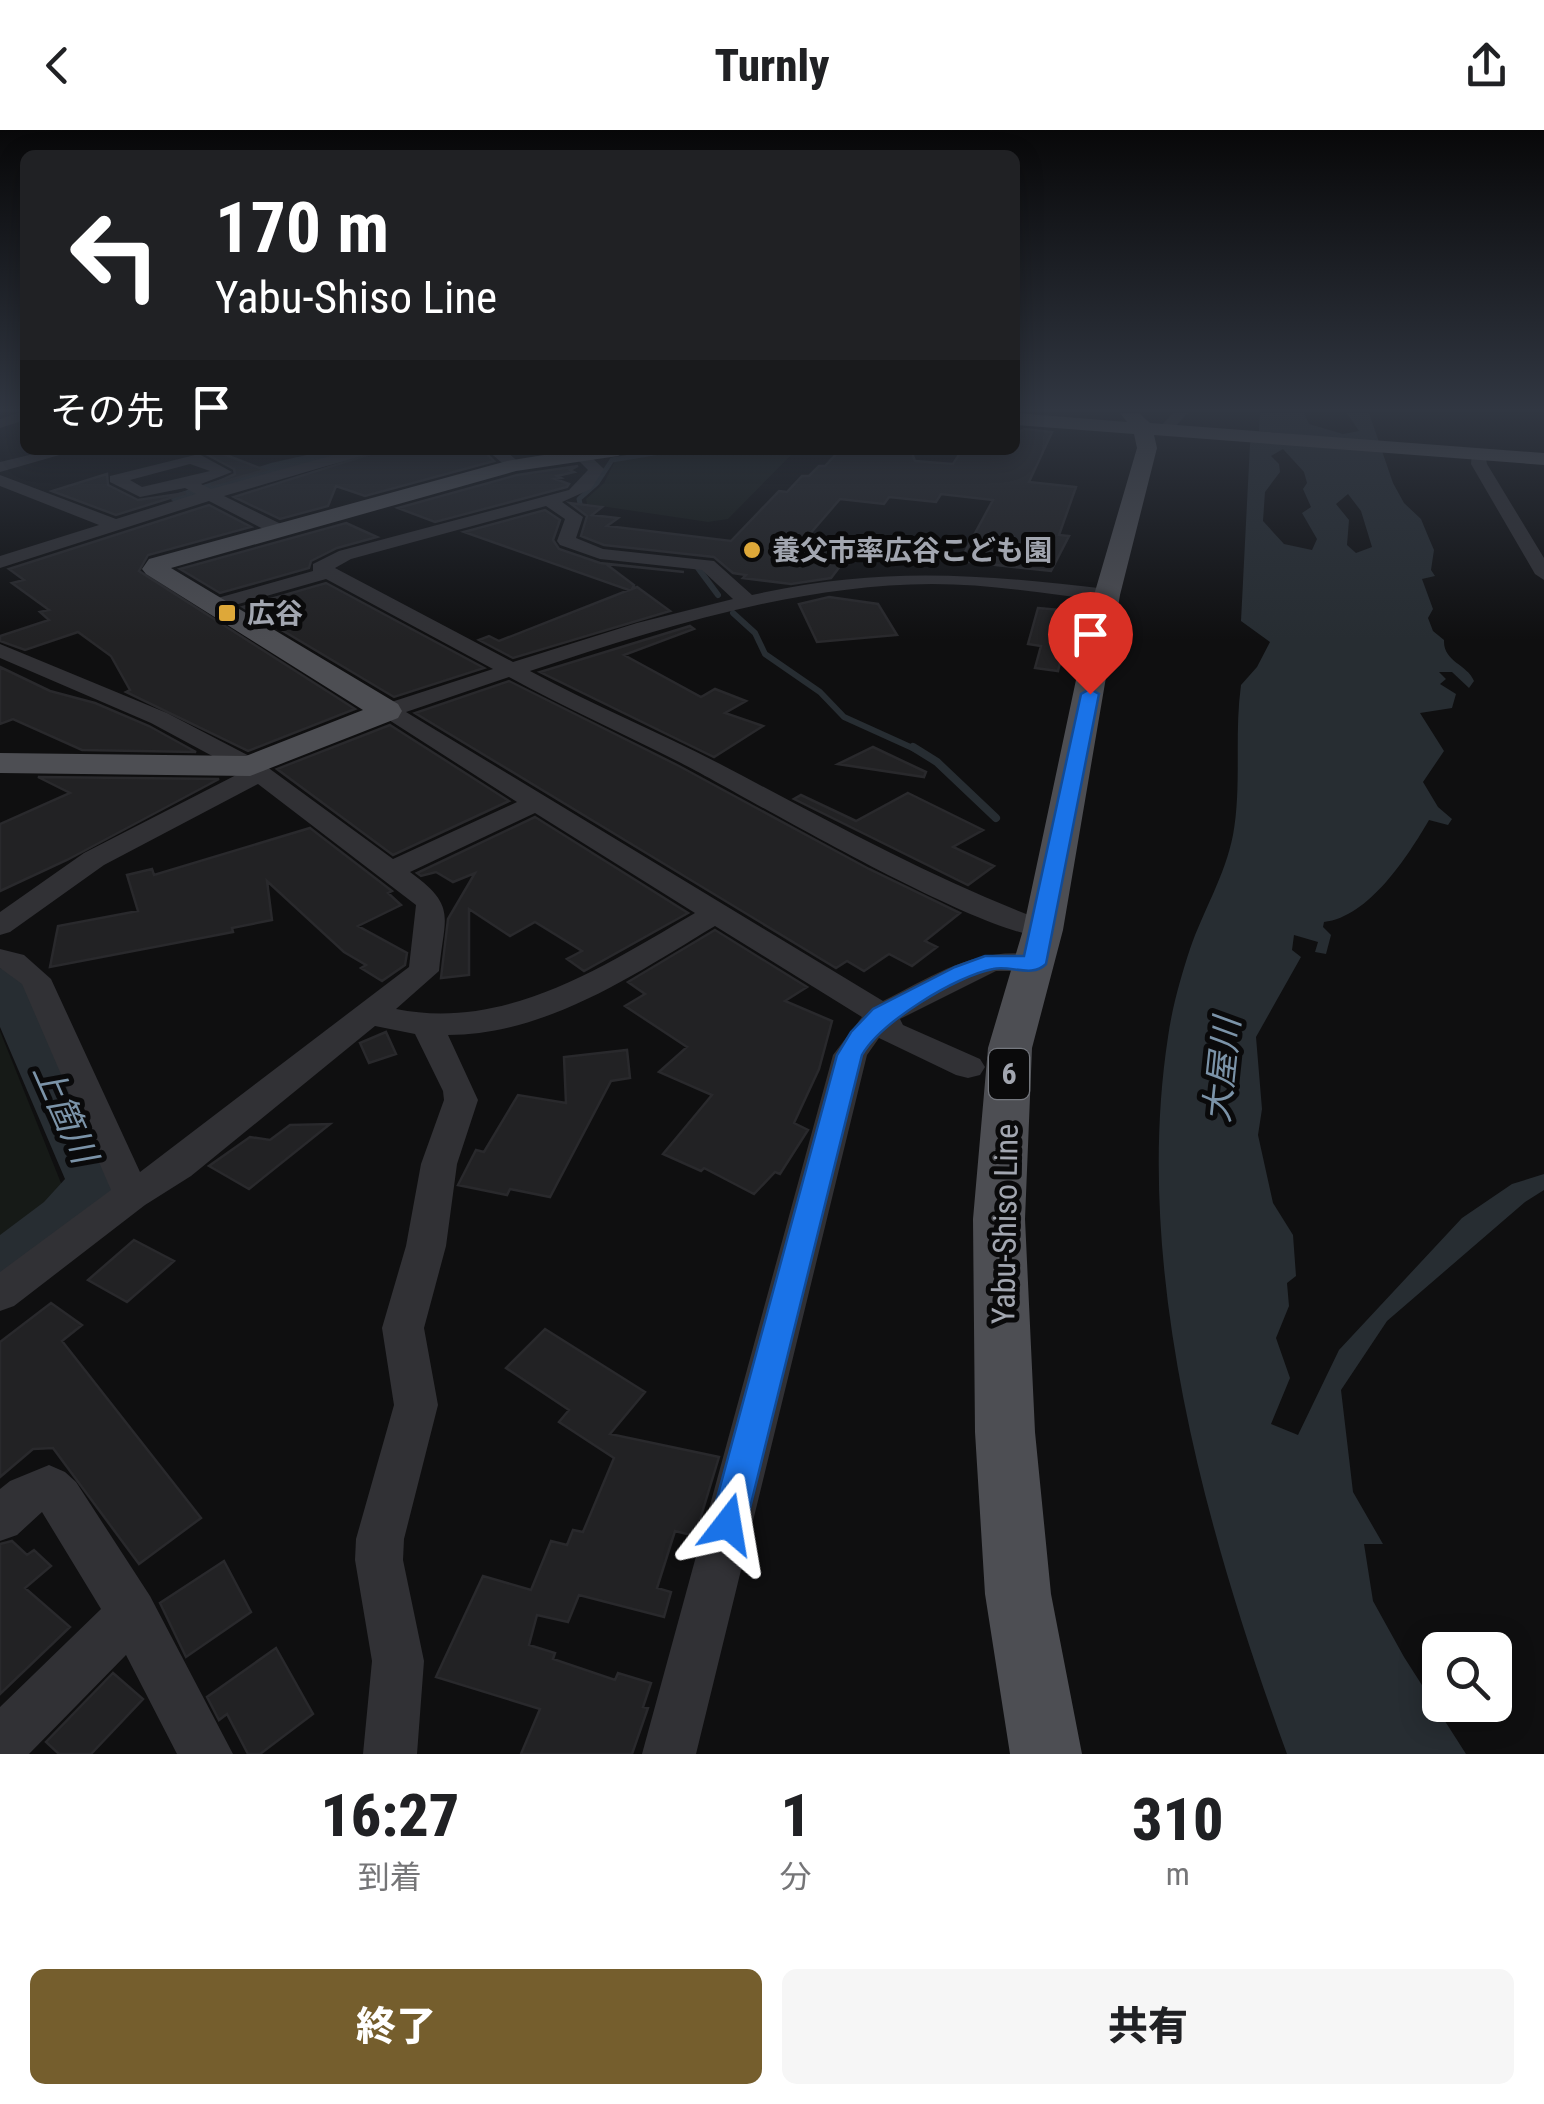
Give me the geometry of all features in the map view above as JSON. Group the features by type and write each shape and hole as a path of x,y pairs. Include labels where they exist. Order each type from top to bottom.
{"main road":[{"path":"387,711 155,569 158,564 408,489"},
{"name":"Yabu-Shiso Line","path":"1046,1754 1018,1594 1005,1432 999,1219 1010,1048 1039,947 1107,595 1137,489"},
{"path":"0,763 254,769 387,711"}],"street":[{"path":"22,489 115,525"},
{"path":"199,489 279,530"},
{"path":"0,562 227,489"},
{"path":"580,489 575,494 346,555 320,568 516,669 597,716 692,759 924,884 980,909 1039,947"},
{"path":"1493,489 1544,574"},
{"path":"550,501 574,517 566,541 600,554 707,565 748,602"},
{"path":"214,605 329,572"},
{"path":"387,711 611,638 814,588 914,578 962,579 1107,595"},
{"path":"0,650 158,718 254,769 426,896 430,905 424,971 178,1166 132,1194 0,1294"},
{"path":"387,711 882,1015 892,1032 968,1067"},
{"path":"0,926 94,859 254,769"},
{"path":"389,871 538,803"},
{"path":"367,1014 426,1024 483,1022 540,1008 594,984 716,913"},
{"path":"669,1754 850,1055 882,1015 963,972 1039,947"},
{"path":"0,958 14,962 34,979 132,1194"},
{"path":"390,1754 398,1661 379,1560 380,1539 416,1405 402,1328 426,1246 439,1164 460,1100 460,1091 426,1024"},
{"path":"0,1519 26,1496 48,1487 59,1497 132,1614 206,1754"},
{"path":"0,1745 132,1614"}],"shaded area":[{"path":"597,489 758,489 728,519 708,522 587,504 586,499"},
{"path":"0,1031 65,1193 56,1213 0,1251"}],"water":[{"name":"大屋川","path":"1248,489 1267,489 1263,521 1284,544 1312,550 1317,539 1302,513 1311,507 1303,489 1396,489 1421,519 1434,550 1431,570 1435,576 1422,579 1433,609 1428,618 1433,631 1444,640 1451,658 1474,681 1469,688 1452,672 1439,672 1446,679 1440,684 1456,694 1452,708 1420,713 1444,751 1423,782 1438,807 1452,819 1448,825 1429,820 1386,883 1356,909 1324,922 1323,927 1331,935 1326,954 1315,952 1318,942 1294,935 1292,950 1301,957 1256,1037 1262,1109 1258,1135 1273,1203 1293,1235 1296,1276 1287,1283 1289,1306 1276,1338 1290,1378 1271,1424 1298,1435 1339,1350 1462,1218 1512,1184 1544,1174 1544,1190 1387,1321 1341,1390 1353,1492 1383,1544 1364,1544 1373,1601 1422,1685 1422,1722 1446,1722 1466,1754 1287,1754 1230,1582 1184,1401 1160,1217 1159,1126 1168,1037 1187,959 1233,835 1241,685 1257,667 1270,642 1241,621","holes":["1348,494 1361,511 1372,547 1356,553 1347,545 1349,520 1336,504"]}],"building":[{"path":"116,489 138,500 186,493 116,515 52,491"},
{"path":"260,489 335,489 328,506 280,519 234,497"},
{"path":"344,489 392,489 365,496"},
{"path":"467,489 560,489 435,522 398,508"},
{"path":"790,489 1075,489 1059,535 1069,536 1051,571 960,561 993,500 941,494 936,502 889,497 884,504 840,499 803,542 854,548 831,578 791,584 743,578 746,575 733,573 714,557 604,545 581,536 587,516 570,503 602,507 592,515 618,518 607,526 731,541 779,491"},
{"path":"209,505 251,527 148,555 139,571 355,709 248,751 126,692 130,690 111,656 78,632 25,650 0,641 0,636 49,620 40,612 49,610 12,583 24,580 9,569"},
{"path":"545,510 560,520 553,540 559,549 600,563 684,572 606,564 634,585 632,589 637,587 670,611 513,658 479,640 489,636 499,641 629,590 464,532"},
{"path":"346,523 377,537 337,548 311,561 309,568 220,593 180,569"},
{"path":"326,583 484,668 394,697 243,607"},
{"path":"829,597 878,604 897,635 817,642 799,604"},
{"path":"1038,608 1072,611 1058,671 1035,668 1041,646 1028,644"},
{"path":"690,626 694,629 624,655 701,697 715,689 746,701 725,713 763,726 714,757 540,672"},
{"path":"0,667 50,691 95,703 149,726 196,752 82,750 13,719 0,724"},
{"path":"509,681 960,913 925,941 937,947 912,966 889,954 864,971 847,961 836,968 415,713"},
{"path":"390,725 509,801 393,855 277,769"},
{"path":"873,747 926,772 924,777 838,764"},
{"path":"38,777 219,779 0,891 0,824 70,793"},
{"path":"908,793 983,830 953,847 994,866 968,885 794,799 801,795 856,821"},
{"path":"535,817 688,913 584,971 567,959 582,951 535,922 510,936 469,909 469,975 441,978 448,919 475,873 453,882 436,872 421,876 417,873"},
{"path":"310,828 392,891 388,893 401,905 358,926 407,953 405,965 382,981 361,968 366,965 344,952 267,881 272,920 232,928 233,932 50,967 58,926 138,911 127,875 152,869 154,875"},
{"path":"715,930 807,987 785,1001 832,1021 819,1069 794,1123 808,1130 780,1174 775,1172 754,1194 704,1168 701,1171 663,1154 712,1095 659,1072 687,1047 625,1006 645,994 628,982"},
{"path":"386,1032 396,1054 369,1063 360,1043"},
{"path":"627,1050 630,1078 611,1081 550,1197 510,1189 507,1195 458,1185 476,1150 484,1152 518,1095 566,1103 564,1057"},
{"path":"330,1124 249,1189 209,1166 250,1137 270,1140 290,1125"},
{"path":"134,1240 174,1261 127,1302 88,1280"},
{"path":"51,1303 82,1325 62,1341 201,1518 139,1564 53,1448 33,1449 0,1477 0,1342"},
{"path":"545,1329 645,1392 610,1434 719,1457 695,1536 675,1531 657,1588 671,1592 664,1617 579,1595 568,1622 537,1615 529,1645 555,1653 553,1659 615,1680 618,1673 651,1683 643,1707 648,1708 632,1754 521,1754 540,1709 436,1677 483,1576 531,1590 551,1541 567,1545 573,1530 583,1532 614,1458 559,1422 569,1410 506,1368"},
{"path":"12,1541 27,1555 34,1550 51,1566 25,1588 70,1627 0,1694 0,1544"},
{"path":"224,1561 251,1612 186,1657 160,1603"},
{"path":"276,1648 313,1714 260,1754 248,1754 227,1714 219,1720 207,1697"},
{"path":"113,1673 143,1699 91,1754 59,1754 46,1742"}],"waterway":[{"name":"上箇川","path":"185,500 219,489"},
{"path":"581,508 579,499 590,489"},
{"path":"698,568 718,595"},
{"path":"733,613 755,633 765,654 820,692 844,717 917,750"},
{"path":"913,747 937,762 996,818"},
{"name":"上箇川","path":"0,984 13,996 96,1179 67,1220 0,1269"}],"place":[{"name":"養父市率広谷こども園","path":"752,550"},
{"name":"広谷","path":"227,613"}],"route":[{"path":"728,1524 850,1055 882,1015 963,972 993,961 1034,964 1090,694"}]}
